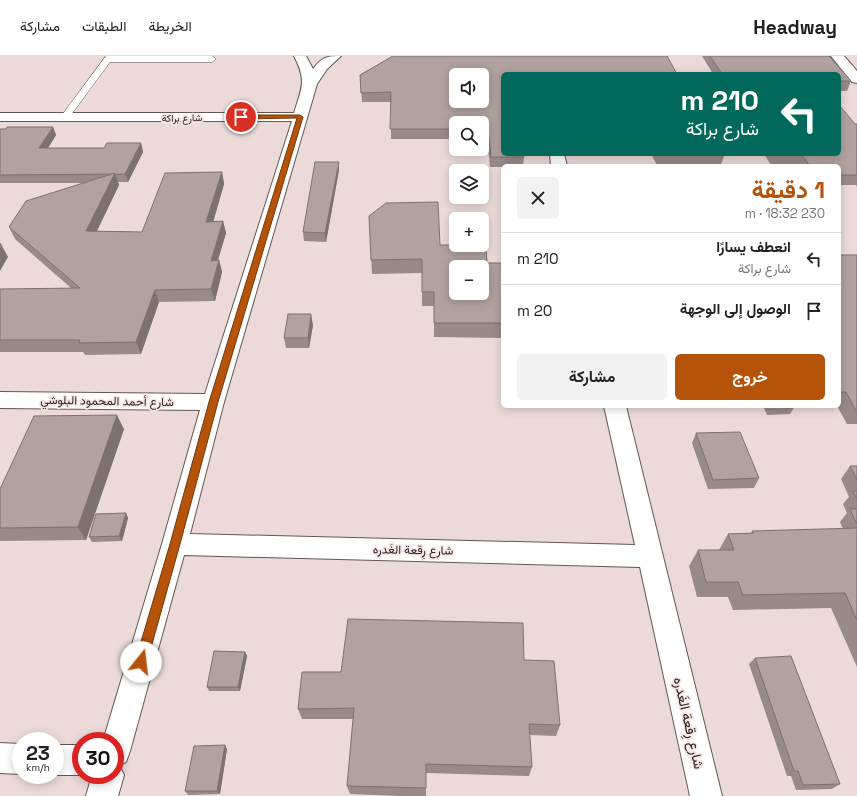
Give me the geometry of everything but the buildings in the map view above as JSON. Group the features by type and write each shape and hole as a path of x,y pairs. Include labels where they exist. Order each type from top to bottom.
{"street":[{"path":"300,56 307,69 310,84"},
{"path":"121,732 175,544 213,402 310,84 322,66 335,56"},
{"path":"837,56 857,78"},
{"name":"شارع براكة","path":"0,117 300,117"},
{"name":"شارع أحمد المحمود البلوشي","path":"0,400 213,402"},
{"name":"شارع رِقعة الغَدره","path":"615,408 706,796"},
{"name":"شارع رِقعة الغَدره","path":"175,544 650,556"},
{"path":"0,758 12,759"},
{"path":"102,796 105,784"}],"lane":[{"path":"64,117 109,58 212,59"}],"route":[{"path":"141,662 175,544 213,402 300,117 241,117"}]}
